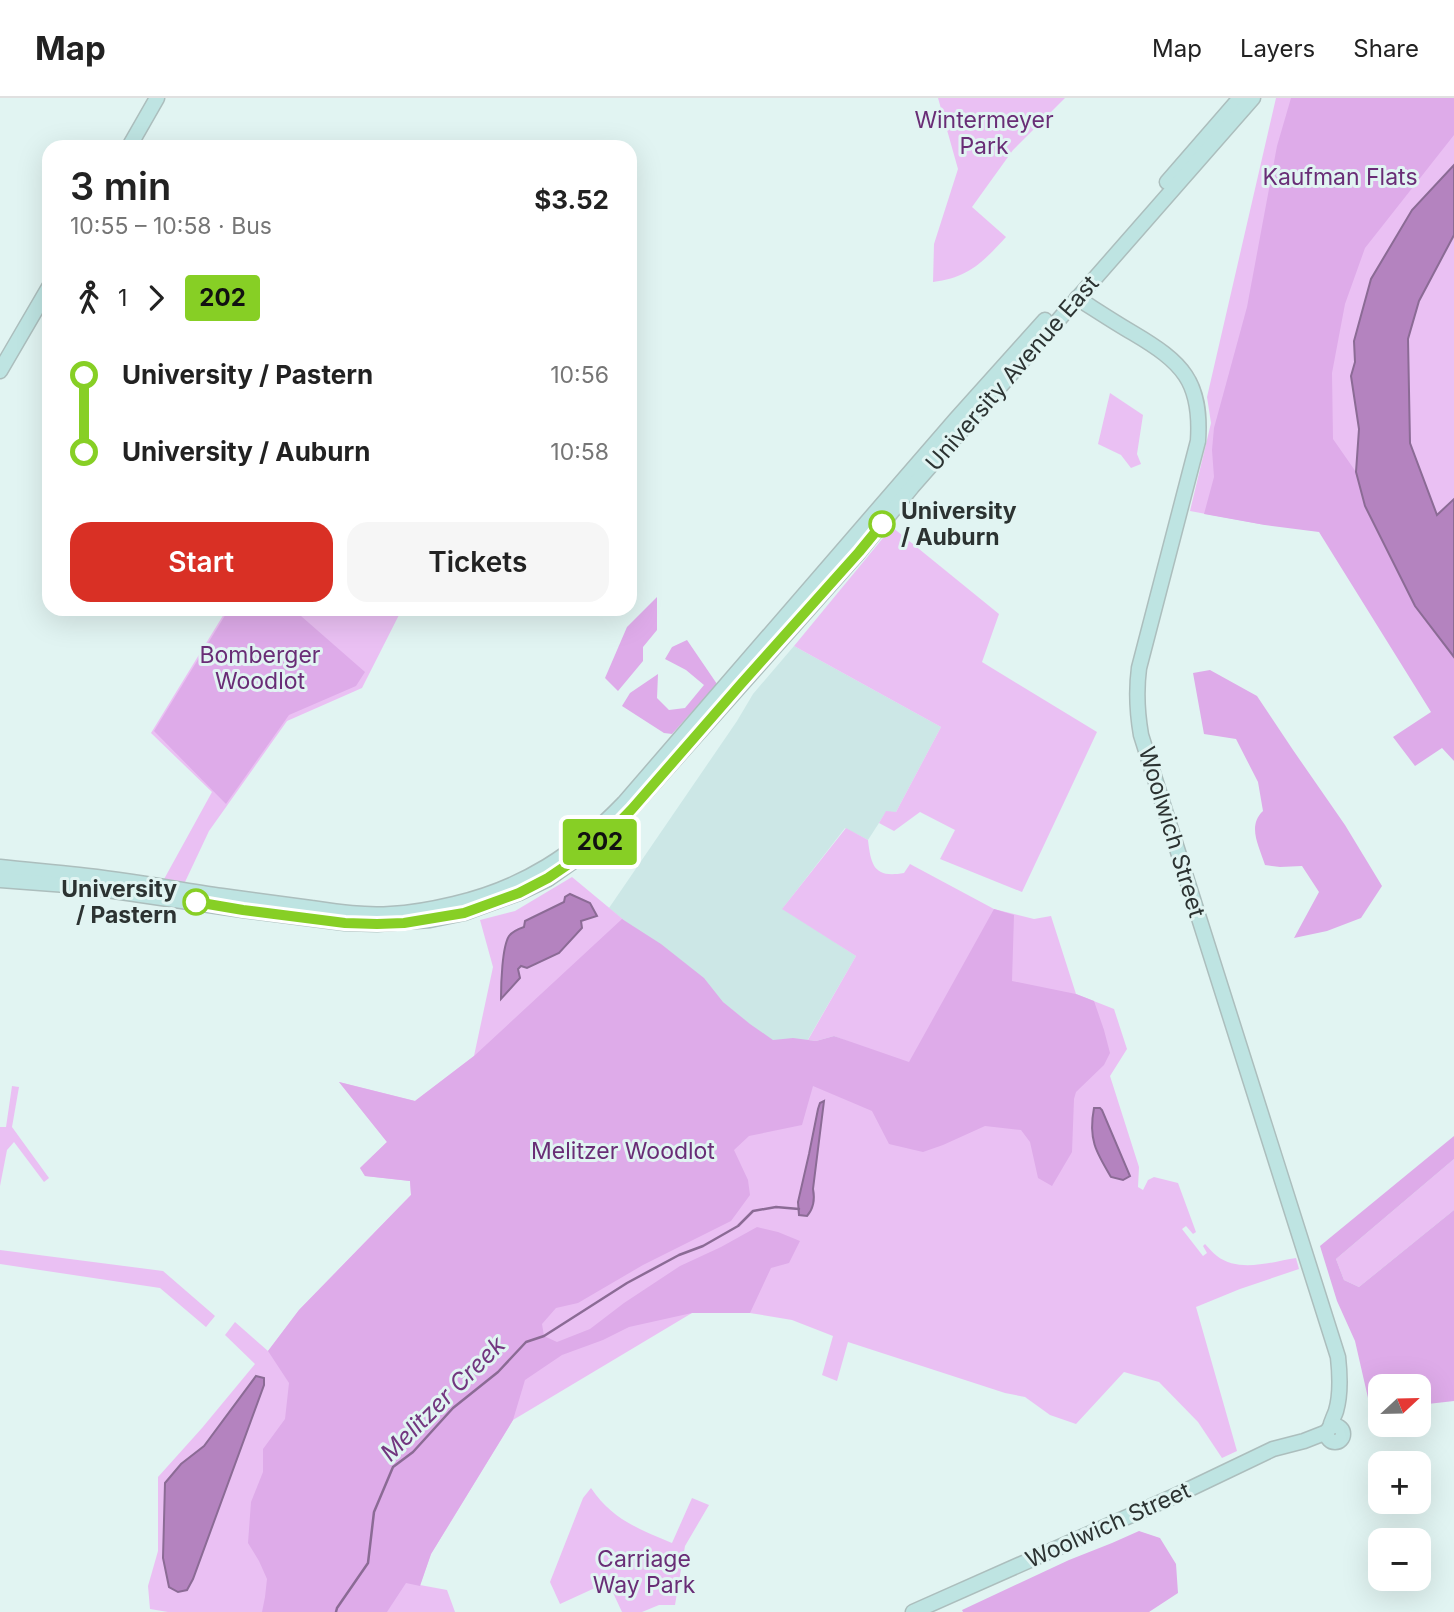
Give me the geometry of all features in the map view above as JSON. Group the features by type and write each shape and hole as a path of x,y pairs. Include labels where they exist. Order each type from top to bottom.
{"main road":[{"path":"133,140 157,98"},
{"name":"University Avenue East","path":"0,867 82,875 346,913 379,914 429,910 468,901 496,892 545,869 600,828 636,790 956,419 1240,98"},
{"name":"University Avenue East","path":"0,880 80,886 243,910 345,923 377,924 430,920 464,913 501,901 548,878 598,844 645,795 1253,98"},
{"name":"Woolwich Street","path":"913,1612 1179,1494 1273,1449 1331,1432 1340,1386 1338,1357 1138,719 1139,668 1198,441 1199,421 1195,395 1180,366 1163,351 1077,298"},
{"path":"0,371 42,299"}],"shaded area":[{"path":"1454,165 1454,235 1419,301 1408,339 1410,443 1437,515 1454,499 1454,657 1415,606 1365,506 1356,472 1359,429 1351,376 1355,362 1354,341 1371,279 1412,210"},
{"path":"794,646 941,727 896,812 886,812 868,840 845,828 783,908 856,956 795,1062 609,908 753,694"},
{"path":"570,894 590,903 597,916 581,921 582,928 559,953 527,968 521,966 518,969 520,978 501,999 503,957 509,936 524,927 525,921 564,902 565,897"},
{"path":"824,1101 813,1203 807,1216 799,1215 798,1202 818,1109"},
{"path":"1094,1108 1102,1110 1130,1176 1123,1180 1111,1177 1097,1152 1092,1128"},
{"path":"256,1376 264,1378 264,1385 193,1579 187,1590 178,1592 169,1587 163,1558 165,1483 181,1464 204,1446"}],"green space":[{"name":"Wintermeyer Park","path":"938,98 1065,98 1013,150 972,207 1006,237 990,254 965,273 933,282 934,244 958,169"},
{"name":"Kaufman Flats","path":"1276,98 1454,98 1454,167 1412,210 1371,279 1354,341 1355,362 1351,376 1359,429 1356,472 1365,506 1265,525 1190,511 1211,423 1207,397"},
{"name":"Kaufman Flats","path":"1291,98 1454,98 1454,135 1365,248 1345,304 1332,373 1333,439 1356,472 1365,506 1415,606 1454,657 1454,761 1442,748 1415,766 1393,737 1431,712 1319,532 1204,514 1214,477 1214,428 1247,307 1277,146"},
{"path":"1454,235 1454,550 1437,516 1410,443 1408,339 1419,301"},
{"path":"1110,393 1143,415 1137,454 1141,464 1131,468 1121,455 1098,444"},
{"path":"892,527 999,614 982,662 1097,732 1022,892 940,859 955,830 920,812 894,831 879,823 886,811 896,812 941,727 794,646"},
{"path":"657,597 657,630 643,647 643,661 618,691 605,678 627,627"},
{"name":"Bomberger Woodlot","path":"223,616 398,616 362,688 287,721 209,831 185,882 163,881 212,792 151,733"},
{"name":"Bomberger Woodlot","path":"225,616 301,616 365,672 356,686 289,715 226,804 154,731"},
{"path":"687,640 717,684 672,734 664,733 622,706 630,693 658,674 657,698 669,710 685,708 704,685 686,670 665,659 672,647"},
{"path":"1210,670 1257,696 1345,825 1382,886 1361,918 1327,931 1294,938 1319,892 1302,866 1265,865 1255,830 1258,817 1263,811 1258,782 1236,739 1204,734 1193,673"},
{"name":"Melitzer Woodlot","path":"846,828 868,840 873,864 881,872 904,873 910,864 994,909 1034,919 1051,916 1076,994 1114,1009 1127,1049 1110,1076 1139,1167 1138,1187 1143,1190 1148,1180 1154,1177 1178,1183 1196,1232 1193,1234 1186,1226 1182,1229 1203,1256 1207,1253 1203,1246 1205,1244 1217,1256 1235,1264 1255,1265 1296,1258 1299,1269 1196,1307 1237,1451 1222,1458 1198,1422 1159,1382 1124,1372 1076,1424 1050,1415 1025,1397 1005,1393 848,1342 837,1381 822,1375 833,1336 792,1320 750,1313 692,1313 513,1420 431,1554 420,1585 447,1590 455,1612 168,1612 150,1609 148,1586 158,1551 158,1477 255,1364 225,1335 235,1322 268,1351 299,1310 411,1195 410,1181 365,1176 360,1168 387,1142 339,1082 415,1101 474,1056 493,967 480,920 515,911 572,877 795,1062 860,1046 834,1036 816,1041 808,1040 856,956 782,909"},
{"name":"Melitzer Woodlot","path":"994,909 1014,915 1012,981 1076,994 1094,1001 1110,1053 1104,1065 1076,1092 1072,1152 1052,1186 1038,1178 1030,1142 1021,1130 985,1126 923,1152 889,1144 872,1111 813,1086 802,1125 749,1136 734,1150 748,1180 750,1195 731,1221 643,1265 578,1303 556,1308 542,1324 544,1336 557,1342 590,1329 680,1266 757,1227 800,1241 789,1263 771,1268 750,1313 692,1313 629,1327 562,1355 525,1380 513,1420 431,1554 420,1586 406,1583 387,1612 262,1612 267,1579 248,1543 251,1502 263,1472 263,1449 285,1419 289,1383 268,1351 299,1310 411,1195 410,1181 365,1176 360,1168 387,1142 339,1082 415,1101 474,1056 622,919 661,944 704,978 723,1002 773,1040 793,1038 816,1041 834,1036 909,1062"},
{"path":"12,1086 19,1087 12,1127 49,1178 44,1182 14,1142 7,1150 0,1186 0,1127 6,1127"},
{"path":"1454,1136 1454,1159 1336,1259 1344,1280 1359,1287 1454,1210 1454,1401 1432,1404 1432,1374 1368,1374 1368,1398 1355,1341 1337,1301 1320,1246"},
{"path":"1454,1159 1454,1210 1359,1287 1344,1280 1336,1259"},
{"path":"0,1250 163,1271 215,1316 206,1327 160,1288 0,1264"},
{"name":"Carriage Way Park","path":"591,1488 617,1515 637,1528 672,1543 692,1498 709,1505 685,1546 675,1605 659,1605 642,1612 622,1612 608,1582 560,1604 550,1582 583,1498"},
{"path":"1139,1531 1160,1538 1176,1564 1178,1593 1149,1612 962,1610 1069,1560"}],"waterway":[{"name":"Melitzer Creek","path":"336,1612 368,1563 374,1512 393,1467 413,1452 453,1408 498,1372 526,1342 544,1336 627,1283 738,1226 753,1211 776,1207 799,1209"}],"bus line":[{"name":"202","path":"196,902 345,923 404,923 464,913 519,893 548,878 598,844 632,809 882,524"}],"place":[{"name":"University / Auburn","path":"882,524"},
{"name":"University / Pastern","path":"196,902"}]}
